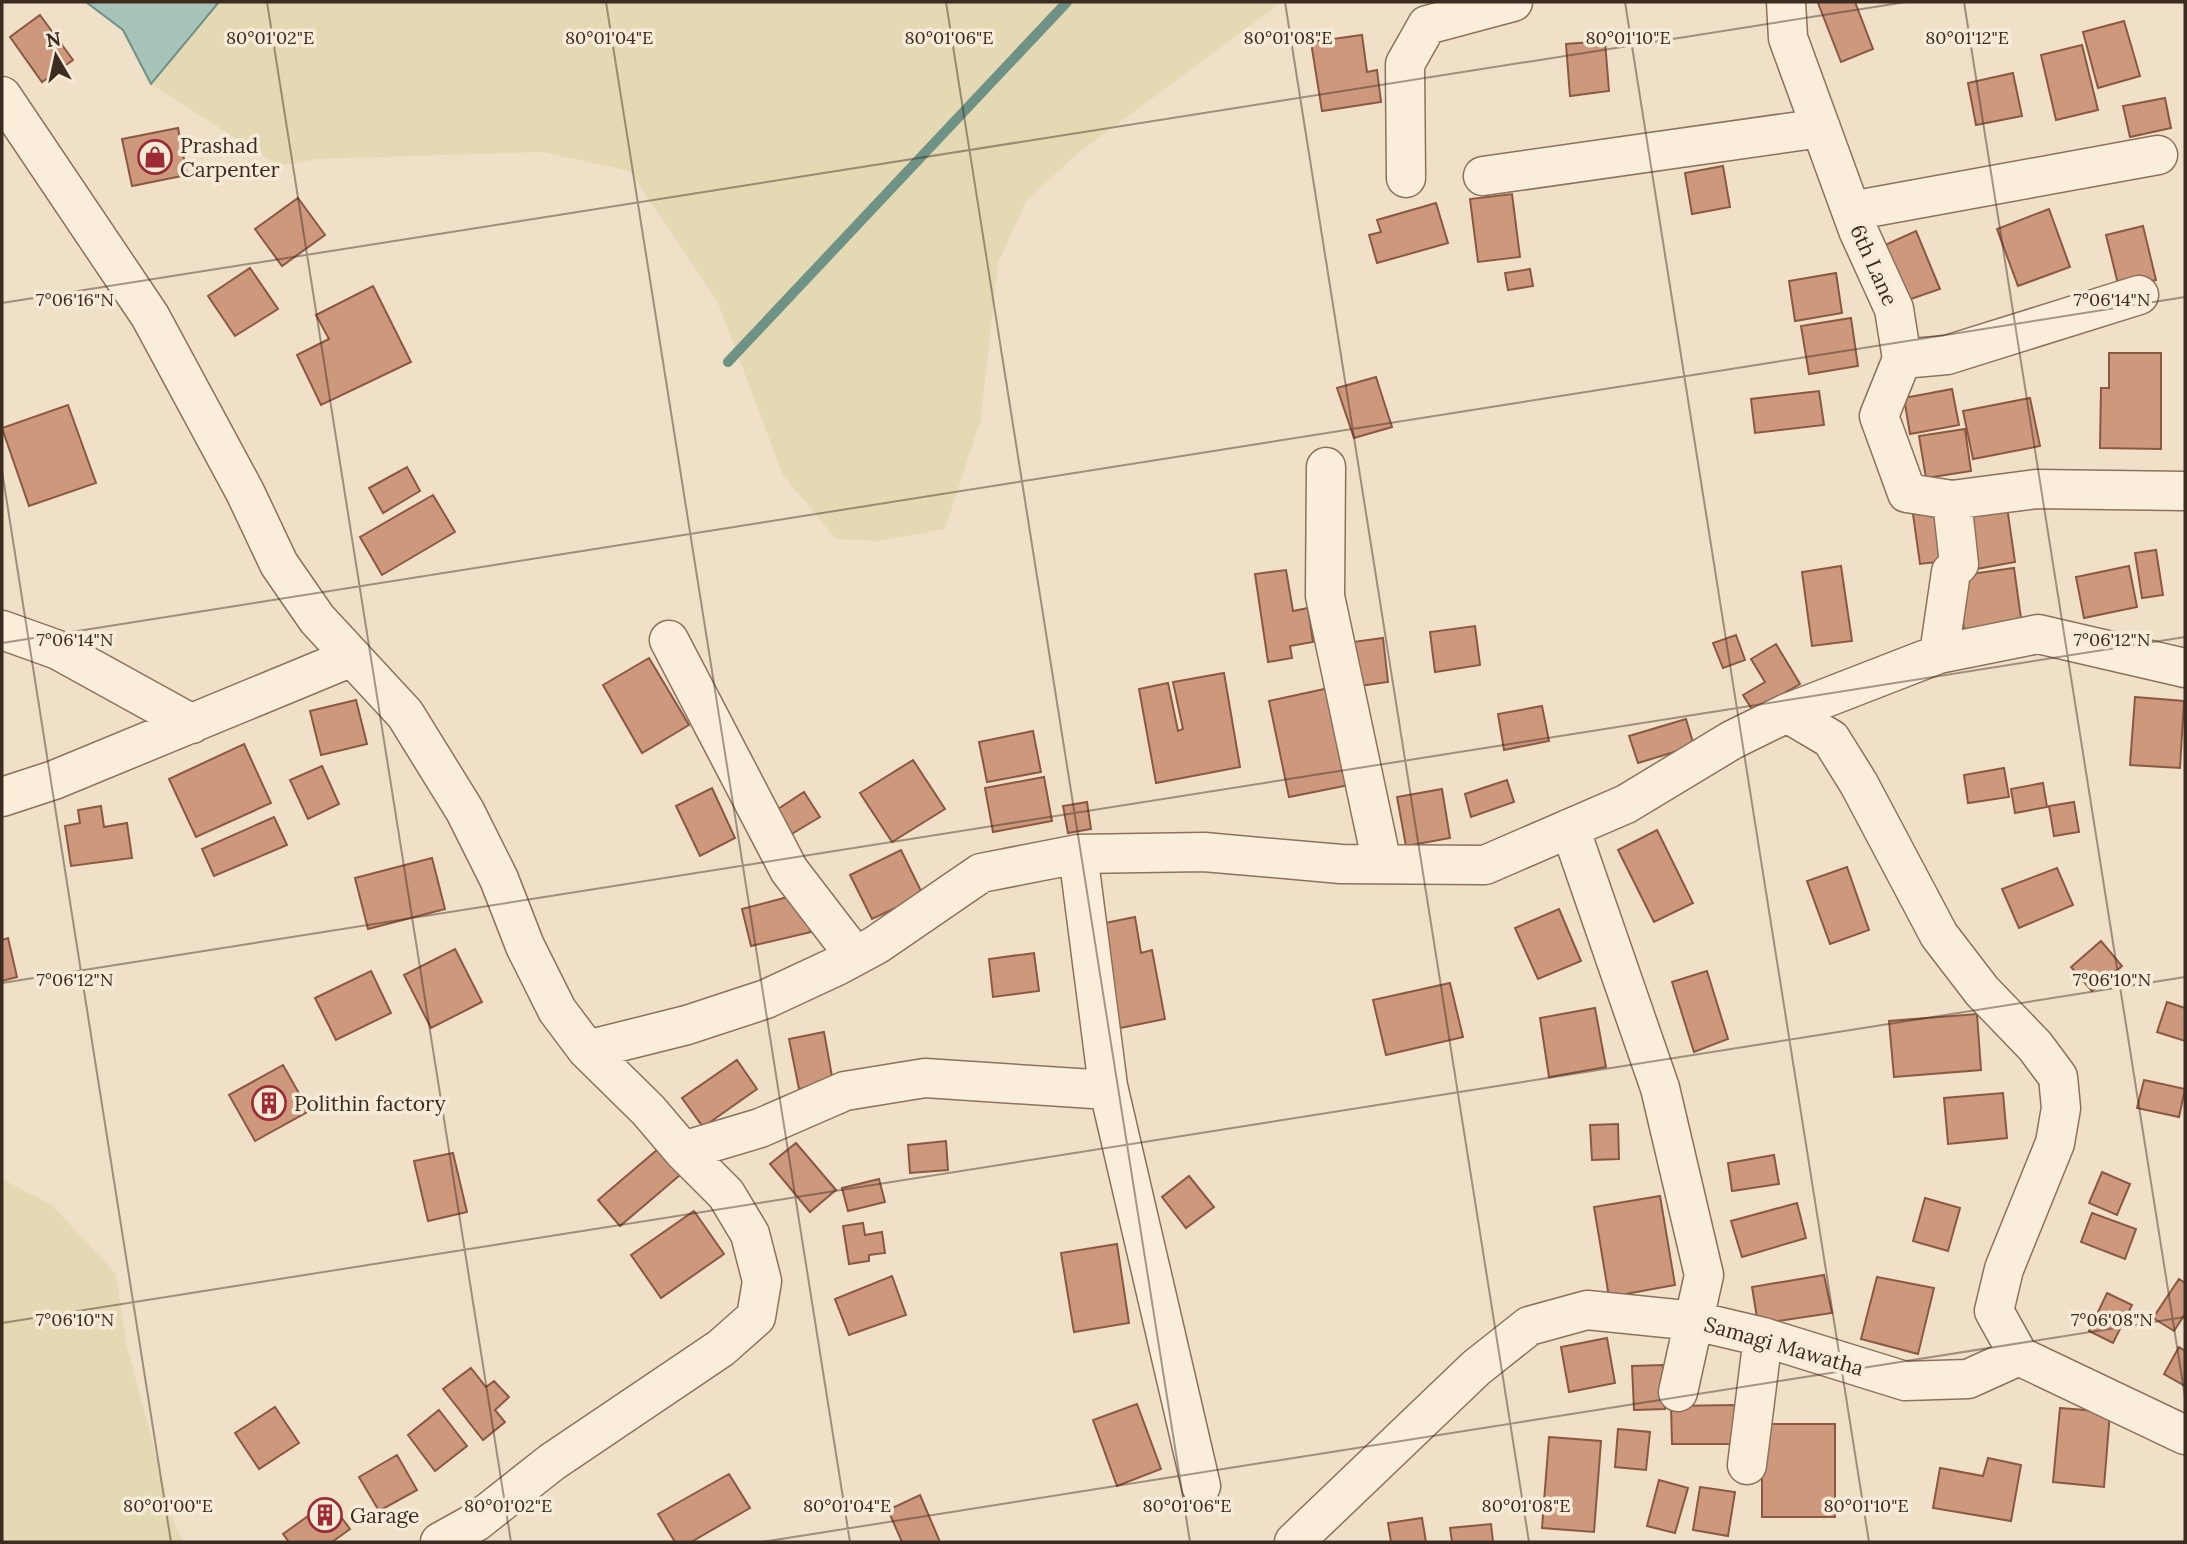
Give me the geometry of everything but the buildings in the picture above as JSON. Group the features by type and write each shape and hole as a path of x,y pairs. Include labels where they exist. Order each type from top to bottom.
{"street":[{"path":"1406,178 1405,64 1427,25 1513,2"},
{"name":"6th Lane","path":"1786,2 1788,38 1858,230 1894,309 1902,359"},
{"path":"2,96 150,316 245,492 279,564 317,619 405,715 465,811 499,879 525,946 556,1010 587,1050 648,1110 683,1151 726,1194 750,1234 762,1281 756,1317 721,1348 552,1462 476,1522 440,1542"},
{"path":"1483,176 1821,128"},
{"path":"1851,211 2158,155"},
{"path":"2139,295 1947,355 1902,359 1879,415 1906,493 1952,500 2036,489 2185,491"},
{"path":"1325,467 1325,596 1382,864"},
{"path":"1939,654 1951,572 1959,564 1952,500"},
{"path":"2,630 58,650 192,724"},
{"path":"587,1050 687,1025 766,999 855,956 981,873 1078,854 1204,852 1341,863 1485,865 1626,804 1732,740 1787,713 1939,654 2038,634 2185,668"},
{"path":"668,640 789,870 855,956"},
{"path":"2,797 54,780 352,657"},
{"path":"1787,713 1831,739 1859,784 1938,935 1982,991 2035,1046 2058,1077 2061,1108 2055,1143 2004,1269 1994,1311 2019,1356 2185,1435"},
{"path":"1570,828 1660,1088 1704,1275 1678,1392"},
{"path":"1078,854 1108,1086 1201,1486"},
{"path":"683,1151 760,1128 845,1091 925,1078 1093,1089 1108,1086"},
{"name":"Samagi Mawatha","path":"1294,1542 1476,1368 1529,1326 1587,1310 1695,1321 1763,1337 1905,1381 1968,1379 2019,1356"},
{"path":"1747,1465 1763,1337"}],"shaded area":[{"path":"219,2 1282,2 1078,153 1026,201 998,264 981,419 945,529 878,541 836,539 783,475 718,303 630,171 542,152 317,159 279,166 151,84"},
{"path":"2,1179 52,1205 116,1274 126,1342 173,1519 183,1542 2,1542"}],"water":[{"path":"86,2 219,2 151,84 123,30"}],"waterway":[{"path":"728,362 1067,2"}],"place":[{"name":"Prashad Carpenter","path":"155,157"},
{"name":"Polithin factory","path":"269,1103"},
{"name":"Garage","path":"325,1515"}]}
